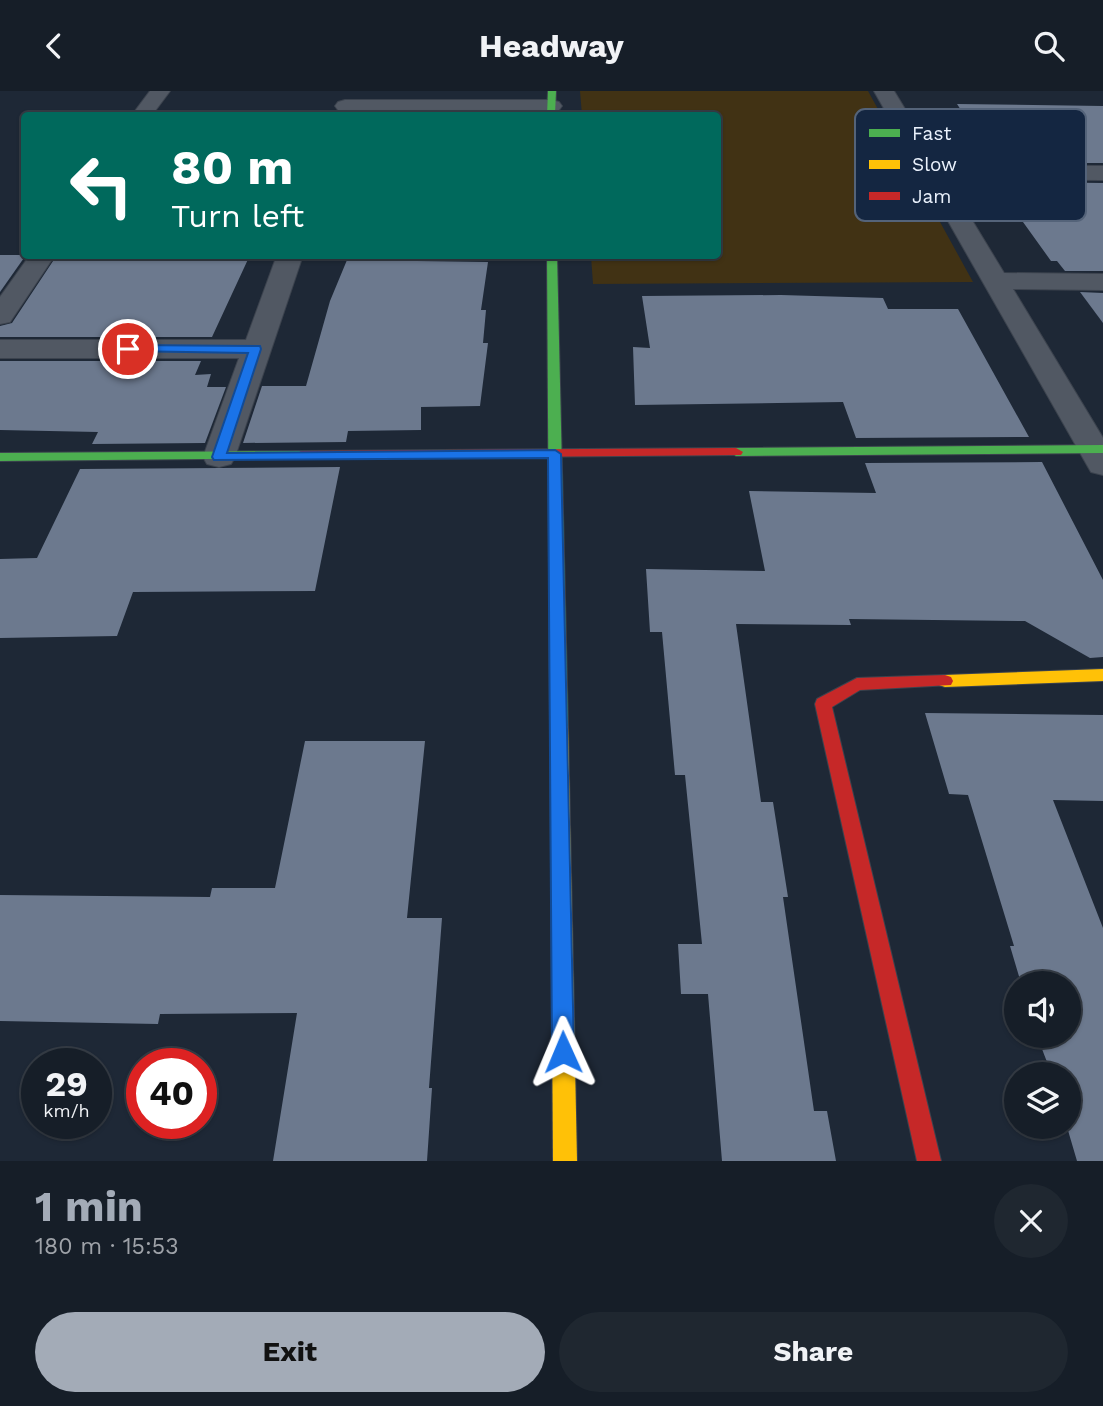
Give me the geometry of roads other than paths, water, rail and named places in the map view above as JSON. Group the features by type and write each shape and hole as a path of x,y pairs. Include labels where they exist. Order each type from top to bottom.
{"street":[{"path":"144,112 160,91"},
{"path":"884,91 895,109"},
{"path":"346,104 552,104"},
{"path":"961,221 1100,454"},
{"path":"0,316 40,259"},
{"path":"219,457 289,259"},
{"path":"552,259 565,1161"},
{"path":"996,281 1103,282"},
{"path":"0,349 256,349"},
{"path":"0,457 1100,454"},
{"path":"929,1161 823,704 857,684 1103,675"}]}
